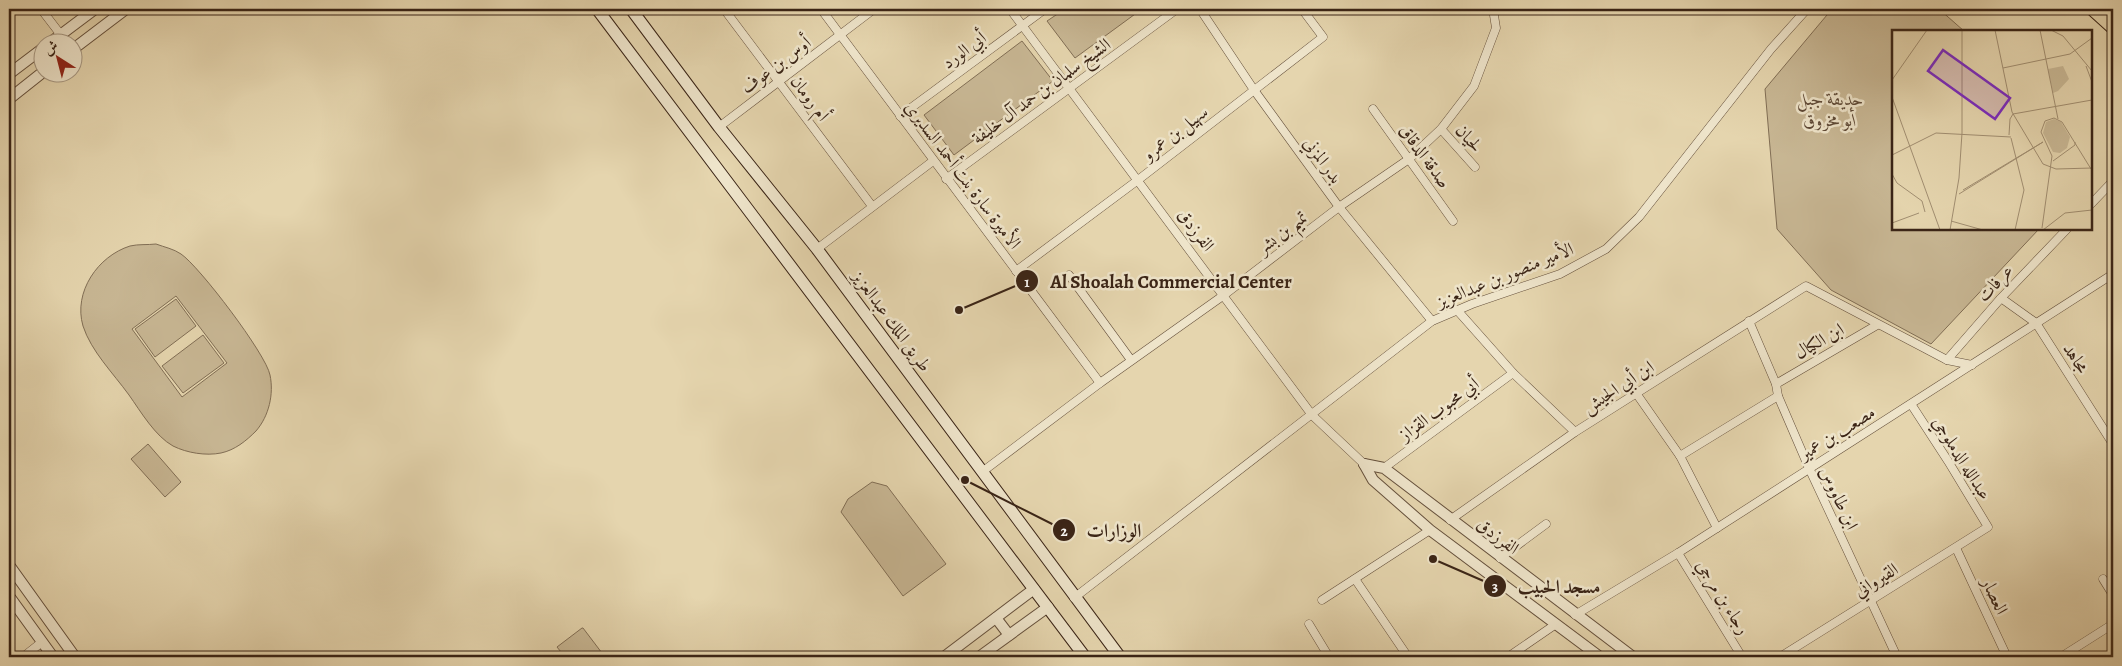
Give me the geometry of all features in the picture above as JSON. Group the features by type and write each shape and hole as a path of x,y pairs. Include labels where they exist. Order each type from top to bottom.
{"main road":[{"path":"597,9 1085,657"},
{"name":"طريق الملك عبدالعزيز","path":"631,9 719,127 817,249 1074,598 1120,657"},
{"path":"2092,9 2113,28"}],"street":[{"path":"42,9 59,32"},
{"path":"65,32 96,9"},
{"path":"82,42 126,9"},
{"name":"أم رومان","path":"724,9 872,206"},
{"name":"الأميرة سارة بنت أحمد السديري","path":"821,9 1100,383"},
{"name":"أوس بن عوف","path":"719,127 874,9"},
{"name":"الفرزدق","path":"1010,9 1312,414 1364,464 1373,480 1430,530 1600,657"},
{"name":"أبي الورد","path":"900,116 1045,9"},
{"name":"الشيخ سلمان بن حمد آل خليفة","path":"946,178 1177,9"},
{"name":"بدر المزني","path":"1200,9 1254,90 1340,207 1432,321"},
{"name":"سهيل بن عمرو","path":"1016,271 1138,180 1323,37 1302,9"},
{"name":"تميم بن بشر","path":"982,472 1131,360 1224,294 1340,207 1409,159 1441,129 1474,86 1496,28 1493,9"},
{"name":"الأمير منصور بن عبدالعزيز","path":"1074,598 1432,321 1457,310 1560,274 1606,250 1639,217 1771,49 1807,9"},
{"path":"9,74 32,57"},
{"path":"9,99 32,81"},
{"name":"صدقة الدقاق","path":"1373,109 1453,221"},
{"name":"لحيان","path":"1441,129 1475,168"},
{"path":"817,249 933,161"},
{"path":"2092,203 2113,181"},
{"name":"عرفات","path":"1947,360 2001,298 2066,230"},
{"name":"مصعب بن عمير","path":"1575,615 1678,553 2113,274"},
{"path":"1069,275 1131,360"},
{"name":"ابن أبي الجيش","path":"1450,520 1576,432 1806,286 1877,325"},
{"name":"مجاهد","path":"2001,298 2036,323 2113,444"},
{"path":"1457,310 1513,373 1576,432"},
{"name":"ابن طاووس","path":"1749,321 1776,384 1778,396 1808,468 1898,657"},
{"path":"1877,325 1947,360 1972,365"},
{"name":"ابن الكيال","path":"1776,384 1877,325"},
{"name":"أبي محبوب القزاز","path":"1384,468 1513,373"},
{"path":"1636,393 1680,456 1716,528"},
{"path":"1680,456 1778,396"},
{"name":"عبدالله الدملوجي","path":"1911,404 1988,527"},
{"name":"الفرزدق","path":"1364,464 1384,468 1575,615 1633,657"},
{"path":"1500,558 1546,524"},
{"name":"القيرواني","path":"1780,657 1988,527"},
{"path":"1322,600 1430,530"},
{"name":"العصار","path":"1956,548 2007,657"},
{"name":"رجاء بن مرجي","path":"1678,553 1742,657"},
{"path":"9,565 75,657"},
{"path":"1355,579 1408,657"},
{"path":"2103,579 2113,595"},
{"path":"944,657 1034,589"},
{"path":"9,596 53,657"},
{"path":"978,657 1048,607"},
{"path":"996,618 1009,635"},
{"path":"1309,624 1329,657"},
{"path":"1508,657 1556,624"},
{"path":"2062,657 2113,624"},
{"path":"23,657 42,642"}],"green space":[{"path":"1065,9 1142,9 1075,58 1047,21"},
{"name":"حديقة جبل أبو مخروق","path":"1832,9 1939,9 1963,30 1892,30 1892,230 2038,230 1931,344 1831,290 1777,229 1765,89"},
{"path":"1022,41 1053,81 954,155 924,115"},
{"path":"156,244 181,254 202,275 245,331 266,364 270,375 271,397 264,419 256,431 248,438 226,452 203,454 190,452 166,442 149,423 97,353 83,326 81,313 85,288 98,267 118,251 130,246","holes":["176,296 227,363 182,397 132,329"]},
{"path":"176,299 196,326 155,357 135,329"},
{"path":"203,335 224,363 183,393 162,366"},
{"path":"148,444 181,482 165,497 131,459"},
{"path":"872,482 887,486 946,564 903,596 841,512 848,499"},
{"path":"582,628 605,657 565,657 557,647"}],"place":[{"name":"Al Shoalah Commercial Center","path":"959,310"},
{"name":"الوزارات","path":"965,480"},
{"name":"مسجد الحبيب","path":"1433,559"}]}
